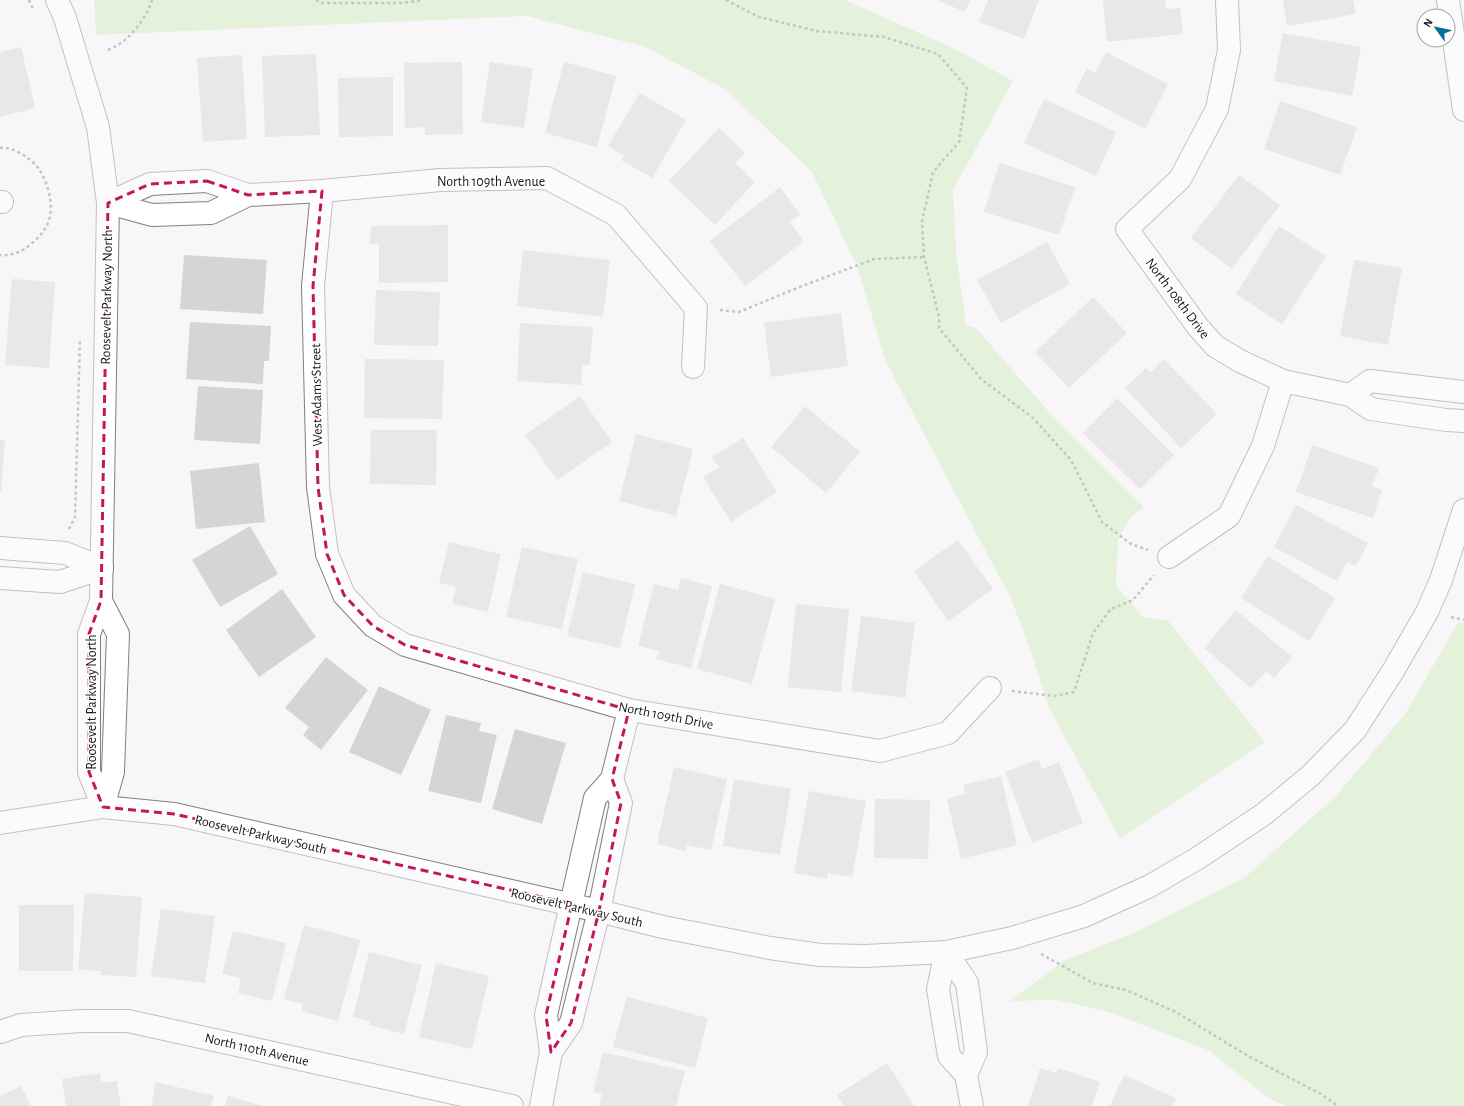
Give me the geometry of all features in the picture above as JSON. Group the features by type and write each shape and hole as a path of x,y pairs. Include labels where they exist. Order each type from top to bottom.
{"street":[{"name":"Roosevelt Parkway North","path":"57,0 65,18 98,127 108,203 101,601 88,634 89,772 103,807"},
{"name":"North 108th Drive","path":"1227,0 1229,50 1217,109 1180,179 1127,229 1198,327 1215,346 1240,361 1283,381 1350,395 1371,409 1446,420 1464,421"},
{"path":"1448,0 1464,110"},
{"name":"North 109th Avenue","path":"108,203 150,184 207,181 248,195 322,191 440,180 548,178 616,215 696,308"},
{"name":"West Adams Street","path":"322,191 313,286 318,487 327,554 344,595"},
{"name":"North 109th Avenue","path":"108,203 152,215 211,213 248,195"},
{"path":"692,367 696,308"},
{"path":"1169,558 1229,516 1264,446 1283,381"},
{"path":"1350,395 1370,381 1464,392"},
{"name":"Roosevelt Parkway South","path":"0,823 103,807 174,814 572,904 663,927 770,948 820,955 865,956 946,952 1012,938 1084,916 1150,886 1198,858 1264,814 1310,776 1354,730 1393,671 1427,612 1442,580 1464,510"},
{"path":"0,548 65,553 102,568"},
{"path":"0,578 60,582 102,568"},
{"name":"North 109th Drive","path":"344,595 373,626 406,645 629,710 880,751 948,733 990,688"},
{"name":"Roosevelt Parkway North","path":"101,601 118,634 113,772 103,807"},
{"path":"541,1106 551,1052 546,1015 595,798 612,779 629,710"},
{"path":"551,1052 571,1023 599,911 621,803 612,779"},
{"path":"946,952 938,989 949,1056 966,1075 972,1106"},
{"path":"946,952 967,983 976,1052 966,1075"},
{"name":"North 110th Avenue","path":"0,1032 21,1025 82,1021 128,1021 512,1106"}],"path":[{"path":"29,0 35,12"},
{"path":"108,50 122,43 132,34 150,6 152,0"},
{"path":"316,0 321,3 404,3 422,0"},
{"path":"726,0 759,17 817,31 884,37 938,54 967,88 959,142 933,172 922,222 924,257 939,317 939,328 981,379 1033,418 1071,460 1102,522 1131,544 1169,558 1133,600 1111,609 1093,633 1074,692 1055,696 990,688"},
{"path":"0,148 20,152 39,169 52,203 49,220 41,235 22,251 7,256 0,255"},
{"path":"696,308 739,312 874,259 924,257"},
{"path":"64,532 69,529 75,517 80,334"},
{"path":"1012,938 1093,983 1126,990 1176,1012 1248,1056 1321,1094 1338,1106"}],"highlighted area":[{"path":"207,181 248,195 322,191 313,286 318,487 327,554 344,595 373,626 405,645 629,710 612,779 621,803 599,911 571,1023 551,1052 546,1015 572,904 174,814 103,807 89,772 89,634 101,601 108,203 150,184"}],"green space":[{"path":"94,0 845,0 953,48 1013,81 953,190 956,252 966,325 976,328 1049,412 1144,507 1130,518 1118,540 1116,585 1143,617 1168,621 1265,742 1120,839 1048,706 1032,654 1011,599 886,362 857,266 812,172 725,89 645,47 527,16 96,35"},
{"path":"1458,623 1464,623 1464,1106 1286,1106 1267,1097 1208,1050 1109,1012 1057,1000 1010,1001 1065,960 1129,935 1244,878 1335,797 1405,714"}],"building":[{"path":"937,0 970,0 965,12"},
{"path":"988,0 1039,0 1024,39 979,22"},
{"path":"1103,0 1165,0 1166,9 1180,8 1183,34 1107,42"},
{"path":"1283,0 1353,0 1356,14 1287,26"},
{"path":"1283,33 1361,47 1352,96 1274,81"},
{"path":"21,47 35,108 0,117 0,52"},
{"path":"1106,52 1168,84 1145,129 1075,92 1087,68 1095,73"},
{"path":"316,54 320,135 265,137 262,56"},
{"path":"242,55 247,139 203,142 197,58"},
{"path":"462,62 463,134 425,135 425,127 405,128 404,63"},
{"path":"490,62 533,68 524,128 481,122"},
{"path":"564,62 616,76 597,147 545,133"},
{"path":"393,77 393,136 339,137 338,78"},
{"path":"640,93 686,120 652,178 621,160 624,156 608,146"},
{"path":"1044,99 1116,132 1096,176 1024,143"},
{"path":"1280,101 1357,127 1340,175 1264,149"},
{"path":"719,128 745,153 735,163 755,182 715,225 669,181"},
{"path":"1000,163 1075,187 1059,235 984,212"},
{"path":"1239,175 1280,205 1232,269 1191,238"},
{"path":"780,187 800,214 790,222 804,241 745,286 710,241"},
{"path":"448,225 448,282 379,283 379,244 370,244 371,226"},
{"path":"1279,226 1326,256 1282,324 1236,294"},
{"path":"1047,242 1070,284 1001,323 977,280"},
{"path":"523,250 610,260 603,317 517,306"},
{"path":"184,255 267,260 263,314 180,309"},
{"path":"1354,260 1402,268 1388,345 1340,336"},
{"path":"12,279 55,282 49,368 5,365"},
{"path":"376,290 440,292 438,346 374,345"},
{"path":"1093,297 1127,333 1069,388 1035,352"},
{"path":"841,313 848,366 771,377 764,323"},
{"path":"190,322 271,326 269,361 264,361 263,384 186,379"},
{"path":"520,323 593,327 590,365 582,365 581,385 517,381"},
{"path":"365,359 444,360 442,419 364,418"},
{"path":"1164,359 1217,414 1181,448 1125,388 1146,368 1150,373"},
{"path":"198,386 263,390 260,444 194,440"},
{"path":"580,396 612,442 557,480 525,435"},
{"path":"1117,398 1174,455 1140,489 1083,433"},
{"path":"805,406 860,452 826,493 771,447"},
{"path":"371,430 437,430 436,485 370,484"},
{"path":"636,434 693,449 676,516 619,501"},
{"path":"743,438 777,492 731,522 703,477 719,467 712,457"},
{"path":"0,440 5,441 1,492 0,492"},
{"path":"1312,445 1379,468 1372,486 1382,490 1373,518 1296,492"},
{"path":"259,463 265,522 196,529 190,471"},
{"path":"1296,505 1368,543 1356,566 1347,562 1337,581 1274,547"},
{"path":"250,526 278,574 220,607 192,560"},
{"path":"958,540 993,589 948,621 914,571"},
{"path":"449,542 501,554 488,612 452,604 456,587 439,583"},
{"path":"522,547 578,559 562,629 506,617"},
{"path":"1268,556 1335,598 1309,641 1241,598"},
{"path":"583,572 635,584 620,648 567,636"},
{"path":"681,578 712,586 691,668 656,659 659,651 638,646 654,584 678,590"},
{"path":"720,584 775,599 752,684 697,669"},
{"path":"282,589 316,637 259,677 226,630"},
{"path":"796,604 849,609 841,692 788,687"},
{"path":"1236,610 1292,657 1274,678 1266,671 1251,688 1204,648"},
{"path":"861,616 915,623 905,698 851,691"},
{"path":"326,657 368,690 321,750 303,735 309,727 285,708"},
{"path":"379,686 431,710 401,775 349,752"},
{"path":"446,715 481,723 479,731 497,735 481,803 428,791"},
{"path":"515,729 566,743 542,824 492,809"},
{"path":"1039,759 1042,769 1059,762 1083,823 1032,843 1005,772"},
{"path":"674,767 727,779 711,850 687,845 686,851 657,844"},
{"path":"1001,776 1017,845 961,859 947,799 965,794 963,785"},
{"path":"734,779 791,789 780,855 723,846"},
{"path":"809,791 866,801 852,877 828,873 827,879 794,873"},
{"path":"875,799 930,800 928,859 874,858"},
{"path":"85,893 142,897 136,977 101,975 101,971 78,969"},
{"path":"19,905 74,905 73,971 19,971"},
{"path":"161,909 215,916 205,983 151,976"},
{"path":"304,925 360,940 338,1021 301,1011 303,1004 284,999"},
{"path":"233,931 286,943 272,1001 238,993 241,978 222,974"},
{"path":"369,952 422,965 404,1034 369,1025 370,1021 353,1017"},
{"path":"436,963 489,976 472,1049 419,1037"},
{"path":"627,997 708,1018 695,1068 613,1047"},
{"path":"603,1052 685,1071 676,1106 599,1106 602,1094 593,1092"},
{"path":"887,1063 914,1106 844,1106 837,1095"},
{"path":"1040,1068 1056,1073 1058,1068 1100,1082 1092,1106 1028,1106"},
{"path":"100,1073 101,1083 117,1081 121,1106 66,1106 62,1079"},
{"path":"1124,1075 1176,1098 1173,1106 1110,1106"},
{"path":"156,1082 214,1096 211,1106 151,1106"},
{"path":"21,1086 31,1106 0,1106 0,1096"},
{"path":"228,1096 263,1106 225,1106"}]}
